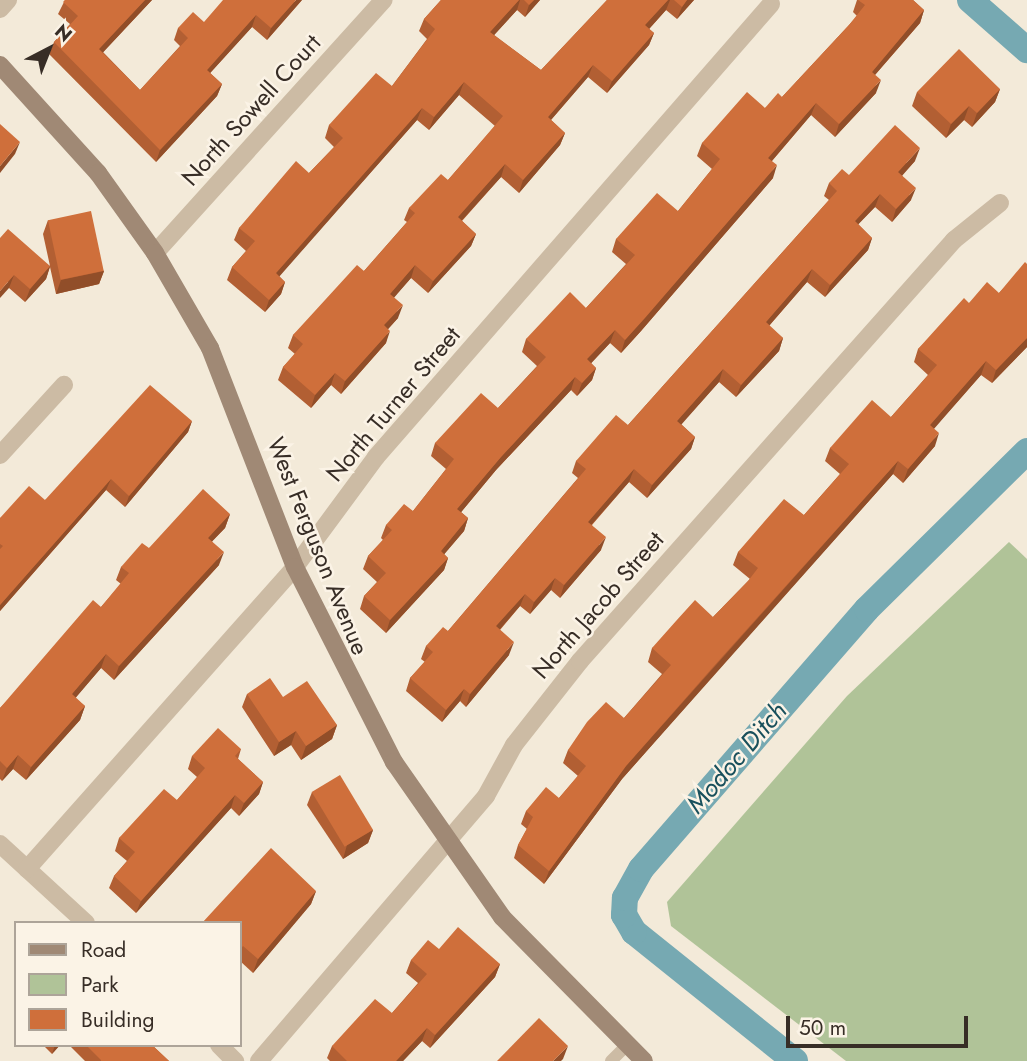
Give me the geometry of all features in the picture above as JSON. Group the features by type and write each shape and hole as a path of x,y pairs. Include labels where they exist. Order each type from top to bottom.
{"street":[{"path":"0,9 8,0"},
{"name":"North Sowell Court","path":"155,253 384,0"},
{"name":"North Turner Street","path":"27,869 295,568 376,457 771,4"},
{"name":"West Ferguson Avenue","path":"0,65 98,173 155,253 210,348 295,568 345,674 448,843 502,917 626,1046 644,1061"},
{"name":"North Jacob Street","path":"259,1061 448,843 580,661 954,240 1000,203"},
{"path":"0,455 64,385"},
{"path":"0,844 84,921"},
{"path":"221,1047 235,1061"}],"lane":[{"path":"611,1061 626,1046"}],"green space":[{"path":"1009,542 1027,559 1027,1061 846,1061 671,926 667,902 847,696"}],"building":[{"path":"145,0 99,49 140,90 188,38 178,28 193,12 204,22 223,0 296,0 271,28 256,15 207,70 222,84 160,150 54,42 78,16 63,2"},
{"path":"441,0 519,0 490,32 541,70 607,0 668,0 645,25 654,33 612,81 593,65 548,117 565,133 523,180 505,164 458,217 476,234 433,281 415,265 390,294 403,305 384,325 390,331 345,381 335,373 315,395 283,367 303,344 293,335 357,265 364,271 415,213 409,208 441,174 448,180 503,116 464,82 434,117 422,108 276,273 285,282 269,300 232,267 255,241 239,228 296,161 309,173 343,138 329,125 376,73 392,86 435,29 424,19"},
{"path":"674,0 687,0 682,7"},
{"path":"858,0 913,0 924,10 872,72 881,80 839,124 816,103 768,158 777,165 645,318 625,340 615,330 587,359 596,368 582,383 575,377 501,457 457,509 468,518 441,551 448,558 390,620 364,596 386,573 368,556 392,530 386,525 404,504 413,511 454,459 435,443 481,393 498,408 546,357 526,339 570,292 586,308 635,255 616,239 657,193 678,211 720,159 702,143 747,92 765,108 778,93 782,97 865,5"},
{"path":"959,49 1000,89 977,113 969,106 951,124 917,92"},
{"path":"0,124 20,142 0,166"},
{"path":"895,125 920,148 898,172 916,188 896,209 880,194 855,221 872,238 830,285 812,269 766,322 783,338 741,385 723,369 677,421 695,437 652,485 634,469 588,522 606,537 564,585 555,578 534,602 525,594 496,626 514,642 470,694 464,689 446,710 410,678 433,652 426,646 443,627 448,631 586,469 576,461 616,415 628,425 837,191 829,183 842,169 849,175"},
{"path":"91,211 104,271 61,280 48,220"},
{"path":"8,229 50,266 30,289 14,275 0,291 0,238"},
{"path":"1025,262 1027,338 996,370 986,361 930,425 939,433 908,469 898,461 714,666 626,766 549,871 518,845 533,817 526,811 546,787 559,798 586,766 568,750 587,722 606,702 624,718 671,665 652,648 695,600 713,617 748,581 758,568 738,552 784,499 804,515 849,464 830,448 872,400 891,417 937,365 918,349 964,298 969,303 987,282 999,293"},
{"path":"150,385 192,421 129,496 111,479 0,605 0,549 3,546 0,544 0,518 29,486 45,500"},
{"path":"203,489 230,514 208,538 224,552 119,666 106,654 72,694 85,706 31,767 18,755 7,768 0,761 0,708 93,600 101,607 129,573 121,567 142,543 149,548"},
{"path":"270,678 283,697 307,681 337,725 306,746 296,731 279,742 247,694"},
{"path":"218,728 241,749 235,756 263,782 244,803 235,795 141,901 114,876 135,852 119,838 164,789 177,800 205,768 192,756"},
{"path":"340,775 373,830 345,847 312,792"},
{"path":"271,848 316,891 258,959 242,947 242,921 204,921"},
{"path":"458,927 500,964 435,1035 427,1028 396,1061 347,1061 332,1046 375,999 392,1013 427,974 411,960 428,940 439,949"},
{"path":"539,1018 568,1046 553,1061 497,1061"},
{"path":"88,1047 154,1047 169,1061 101,1061"}],"waterway":[{"name":"Modoc Ditch","path":"970,0 1027,50"},
{"name":"Modoc Ditch","path":"795,1061 634,932 624,915 625,898 641,869 867,609 1027,451"},
{"path":"614,916 624,915"}]}
